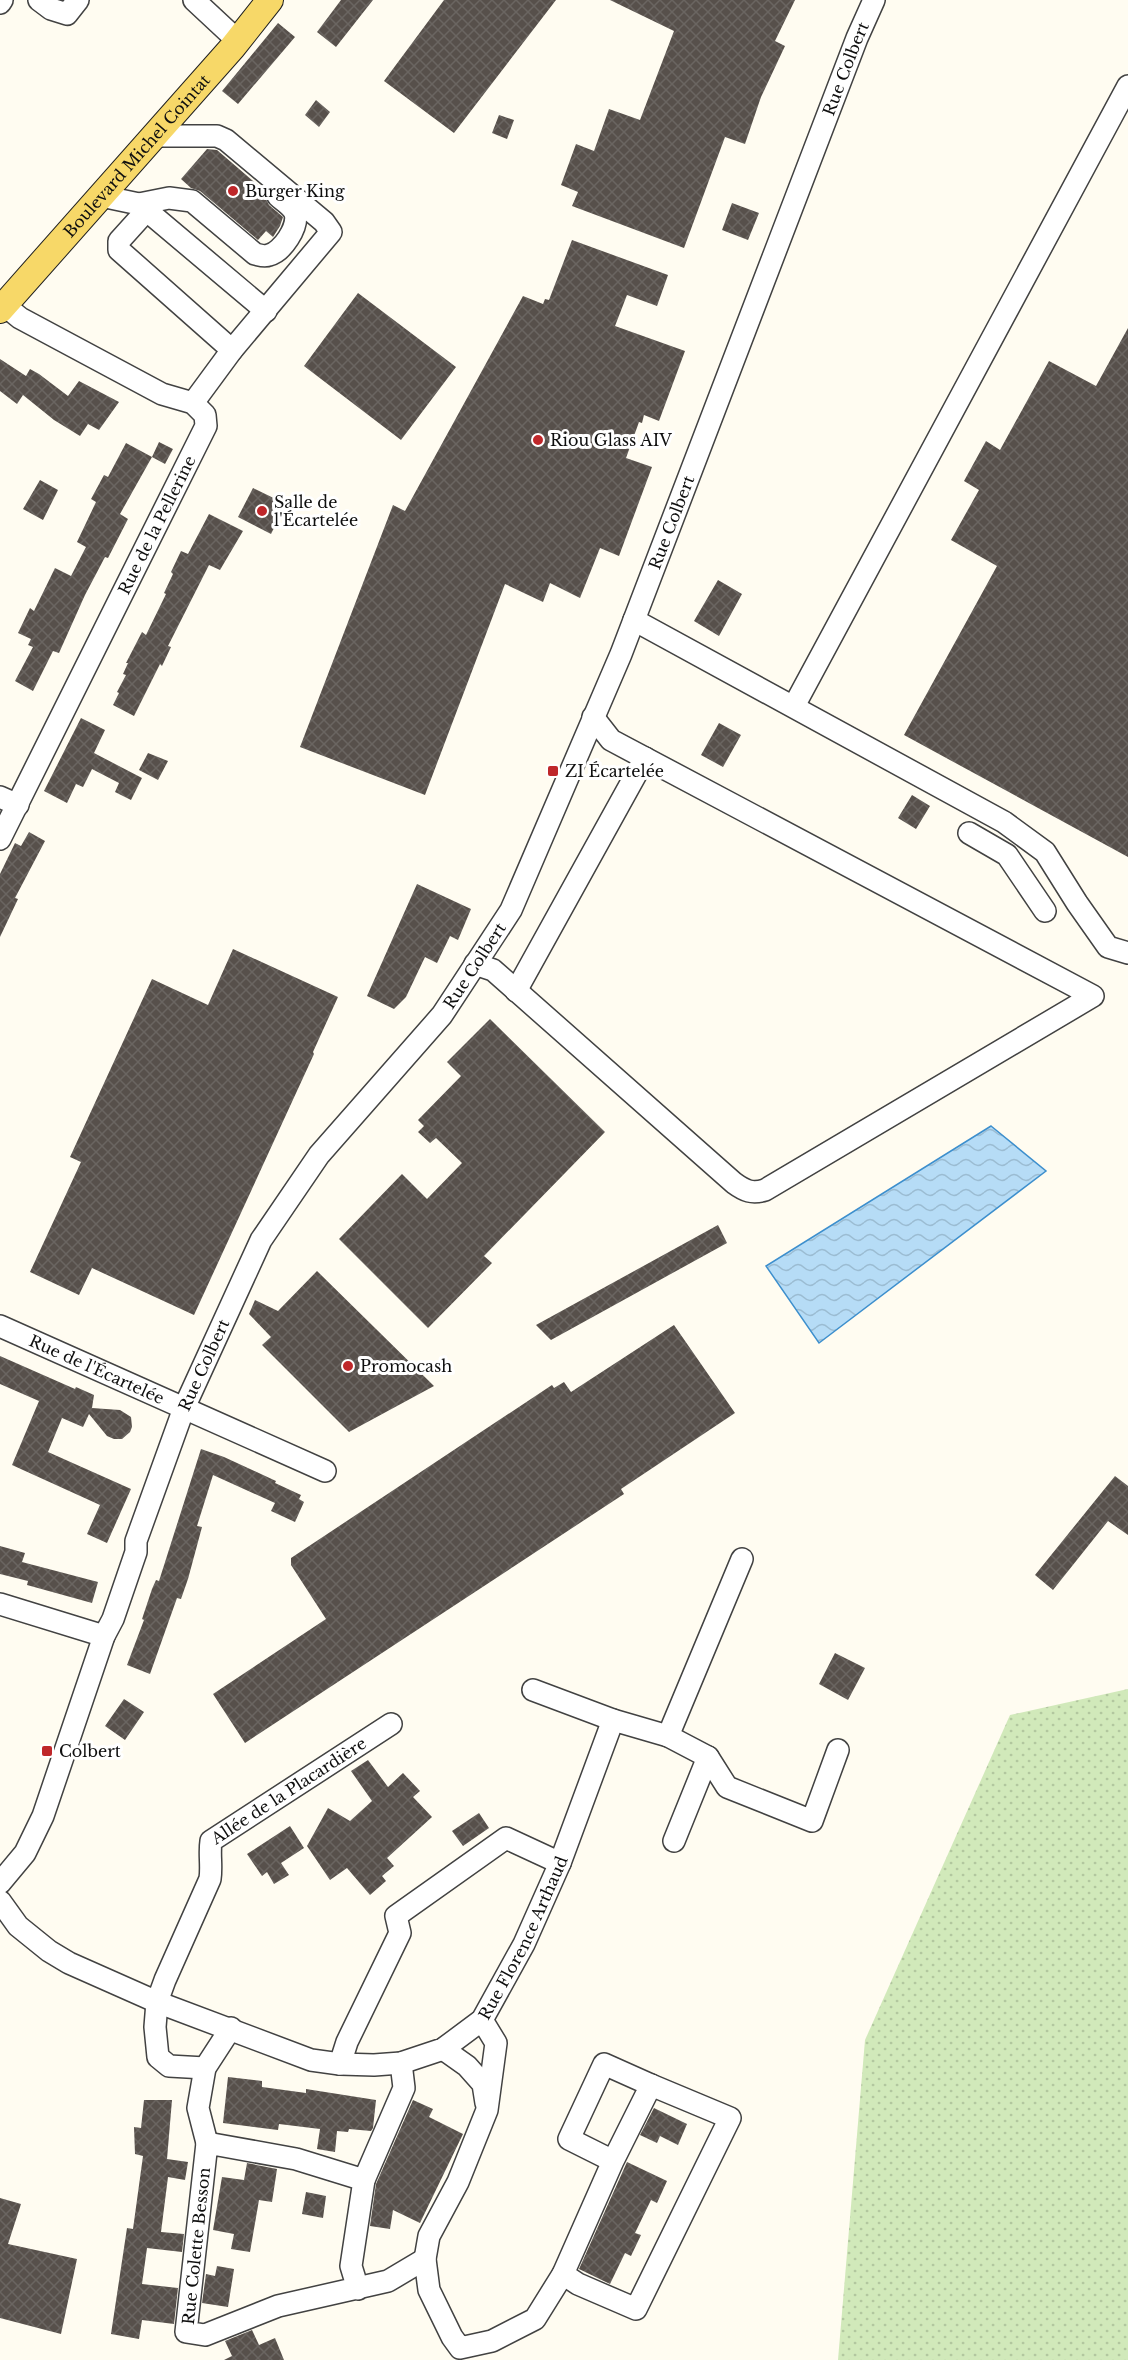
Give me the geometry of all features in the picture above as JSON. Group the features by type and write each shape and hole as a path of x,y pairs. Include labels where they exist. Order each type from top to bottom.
{"main road":[{"name":"Boulevard Michel Cointat","path":"2,308 238,41 270,0"}],"street":[{"path":"39,0 51,9 67,14 78,0"},
{"path":"194,0 238,41"},
{"name":"Rue Colbert","path":"0,1883 25,1853 43,1816 104,1636 113,1619 136,1552 136,1541 184,1408 261,1240 319,1155 442,1015 511,910 634,620 857,38 874,0"},
{"path":"794,706 1128,86"},
{"path":"2,308 162,394 193,403 232,350 331,232 324,222 248,157 217,136 154,136"},
{"path":"232,350 119,250 119,241 143,207 169,198 192,201 255,254 261,256 272,254 293,232 296,221 292,208 248,171 248,157"},
{"path":"101,196 143,207 266,311"},
{"name":"Rue de la Pellerine","path":"0,839 9,801 206,426 205,415 193,403"},
{"path":"634,620 1004,822 1045,852 1077,903 1108,946 1128,952"},
{"path":"475,964 493,970 734,1183 743,1190 755,1193 765,1190 1093,996 611,740 593,717"},
{"path":"516,992 645,758"},
{"path":"969,833 1007,855 1045,911"},
{"name":"Rue de l'Écartelée","path":"0,1326 325,1471"},
{"path":"668,1736 742,1559"},
{"path":"0,1604 104,1636"},
{"path":"533,1690 668,1736 708,1757 727,1787 812,1821 838,1750"},
{"name":"Rue Florence Arthaud","path":"0,1901 18,1926 49,1952 157,2002 311,2060 340,2064 401,2063 443,2049 482,2020 524,1944 560,1863 613,1719"},
{"name":"Allée de la Placardière","path":"157,2002 210,1879 213,1865 210,1851 211,1841 391,1724"},
{"path":"674,1841 708,1757"},
{"path":"340,2064 347,2042 400,1933 396,1916 506,1838 560,1863"},
{"path":"157,2002 155,2027 158,2057 169,2066 205,2068"},
{"path":"482,2020 496,2043 487,2110 458,2182 429,2236 424,2259 429,2290 452,2337 460,2348 492,2341 535,2319 562,2274 613,2161 651,2085"},
{"path":"207,2143 198,2108 205,2068 231,2028"},
{"path":"443,2049 467,2066 483,2084 487,2110"},
{"path":"358,2289 351,2266 364,2180 404,2088 401,2063"},
{"path":"562,2274 636,2309 730,2118 604,2064 569,2139 613,2161"},
{"name":"Rue Colette Besson","path":"364,2180 296,2159 207,2143 186,2332 205,2335 278,2306 388,2281 424,2259"}],"green space":[{"path":"1128,1689 1128,2360 838,2360 865,2040 1010,1715"}],"water":[{"path":"991,1126 1046,1171 819,1343 766,1266"}],"building":[{"path":"341,0 373,0 336,47 317,32"},
{"path":"444,0 556,0 454,133 384,81"},
{"path":"610,0 795,0 775,41 785,46 761,97 745,144 725,137 684,248 572,206 578,192 561,185 576,144 594,151 609,109 640,120 674,31"},
{"path":"278,23 295,37 238,104 222,91"},
{"path":"316,100 330,112 319,127 305,115"},
{"path":"499,115 514,120 507,139 492,133"},
{"name":"Burger King","path":"207,149 217,150 266,192 269,205 283,217 273,237 266,231 258,240 200,191 191,188 181,179"},
{"path":"732,203 759,213 748,240 722,230"},
{"path":"572,240 668,275 657,306 627,295 615,326 685,351 659,421 644,415 642,423 639,422 626,458 652,467 619,556 600,548 580,598 550,583 543,602 505,584 425,795 300,747 393,505 405,511 523,296 543,304 545,299 549,300"},
{"path":"358,293 456,367 401,440 304,366"},
{"path":"1128,328 1128,857 904,735 997,566 951,540 979,490 964,481 986,441 1000,450 1049,361 1096,386"},
{"path":"0,359 26,376 30,369 68,396 79,381 119,402 99,430 88,424 80,436 54,420 23,395 17,404 0,391"},
{"path":"159,442 173,449 165,464 152,457"},
{"path":"126,443 152,457 120,514 128,519 85,595 59,653 53,651 33,691 15,681 33,647 28,645 31,639 18,633 30,608 34,611 55,568 71,576 86,547 77,542 96,502 91,499 104,475 108,477"},
{"path":"40,480 58,490 43,520 23,509"},
{"name":"Salle de l'Écartelée","path":"253,488 286,504 271,534 238,517"},
{"path":"209,514 243,531 220,570 209,565 168,646 171,647 162,666 160,664 134,716 113,705 126,675 123,674 128,663 126,663 142,632 146,635 166,594 164,593 173,574 171,572 181,551 188,554"},
{"path":"718,580 742,594 719,636 694,621"},
{"path":"81,718 105,730 94,753 142,778 131,800 115,792 119,783 92,769 83,787 76,784 67,803 44,791"},
{"path":"719,723 741,735 723,767 701,755"},
{"path":"148,753 168,761 158,780 139,770"},
{"path":"912,795 930,806 916,829 898,818"},
{"path":"29,832 45,841 15,898 18,899 0,937 0,874 15,843 21,846"},
{"path":"417,884 471,909 458,940 450,936 437,963 425,957 406,997 394,1009 367,996"},
{"path":"233,949 338,997 194,1315 92,1268 79,1295 30,1272 81,1162 70,1157 152,979 208,1005"},
{"path":"490,1019 605,1132 484,1256 492,1263 428,1328 339,1239 402,1174 427,1199 462,1163 436,1138 430,1143 418,1132 424,1126 418,1120 461,1076 447,1062"},
{"path":"718,1225 727,1243 551,1340 536,1325"},
{"name":"Promocash","path":"317,1271 434,1386 349,1432 262,1345 271,1337 249,1314 255,1300 278,1311"},
{"path":"674,1325 735,1413 621,1489 624,1494 245,1743 213,1694 326,1619 291,1565 291,1558 552,1385 554,1388 564,1382 571,1392"},
{"path":"0,1356 94,1395 92,1408 120,1410 131,1417 130,1432 122,1439 107,1436 89,1414 83,1427 62,1418 48,1452 131,1489 107,1543 87,1534 100,1505 12,1465 39,1401 0,1384"},
{"path":"201,1449 276,1481 275,1483 301,1495 299,1499 304,1502 295,1522 271,1511 275,1503 213,1475 197,1526 202,1527 188,1579 181,1599 177,1598 150,1674 127,1665 144,1620 142,1619 152,1589 156,1580 159,1581"},
{"path":"1115,1476 1128,1486 1128,1535 1108,1521 1053,1590 1035,1575"},
{"path":"0,1546 25,1553 22,1562 98,1582 92,1603 27,1585 28,1581 0,1574"},
{"path":"835,1653 865,1668 848,1700 819,1684"},
{"path":"124,1699 144,1712 125,1740 105,1726"},
{"path":"368,1760 388,1787 403,1773 420,1791 413,1797 432,1817 387,1858 394,1866 382,1876 386,1881 370,1895 347,1868 330,1880 307,1846 328,1808 350,1821 372,1801 351,1771"},
{"path":"479,1813 489,1828 463,1846 452,1831"},
{"path":"290,1826 304,1848 281,1863 289,1875 274,1884 267,1872 262,1876 247,1854"},
{"path":"228,2077 262,2081 262,2087 306,2093 306,2089 376,2100 373,2128 371,2131 349,2129 348,2132 337,2131 335,2152 317,2149 320,2129 279,2124 278,2130 223,2123"},
{"path":"144,2100 172,2100 167,2159 188,2162 185,2180 168,2177 161,2232 184,2234 182,2252 147,2248 142,2284 178,2288 174,2324 142,2320 139,2339 111,2334 127,2228 133,2229 143,2156 135,2154 134,2127 141,2128"},
{"path":"413,2100 433,2109 429,2117 463,2134 420,2223 393,2210 390,2229 370,2226 376,2184"},
{"path":"654,2108 687,2124 678,2145 660,2136 657,2143 640,2135"},
{"path":"627,2162 667,2181 657,2203 651,2200 635,2233 641,2235 631,2256 625,2253 610,2284 579,2269"},
{"path":"247,2163 277,2169 272,2202 259,2200 250,2252 231,2249 234,2234 213,2230 222,2177 244,2180"},
{"path":"306,2192 326,2196 323,2218 302,2214"},
{"path":"0,2198 21,2204 8,2244 77,2259 61,2334 0,2318"},
{"path":"217,2266 234,2269 228,2307 202,2303 206,2274 215,2276"},
{"path":"252,2330 259,2345 275,2338 284,2360 224,2360 232,2356 225,2341"}],"place":[{"name":"Burger King","path":"233,191"},
{"name":"Riou Glass AIV","path":"538,440"},
{"name":"Salle de l'Écartelée","path":"262,511"},
{"name":"ZI Écartelée","path":"553,771"},
{"name":"Promocash","path":"348,1366"},
{"name":"Colbert","path":"47,1751"}]}
